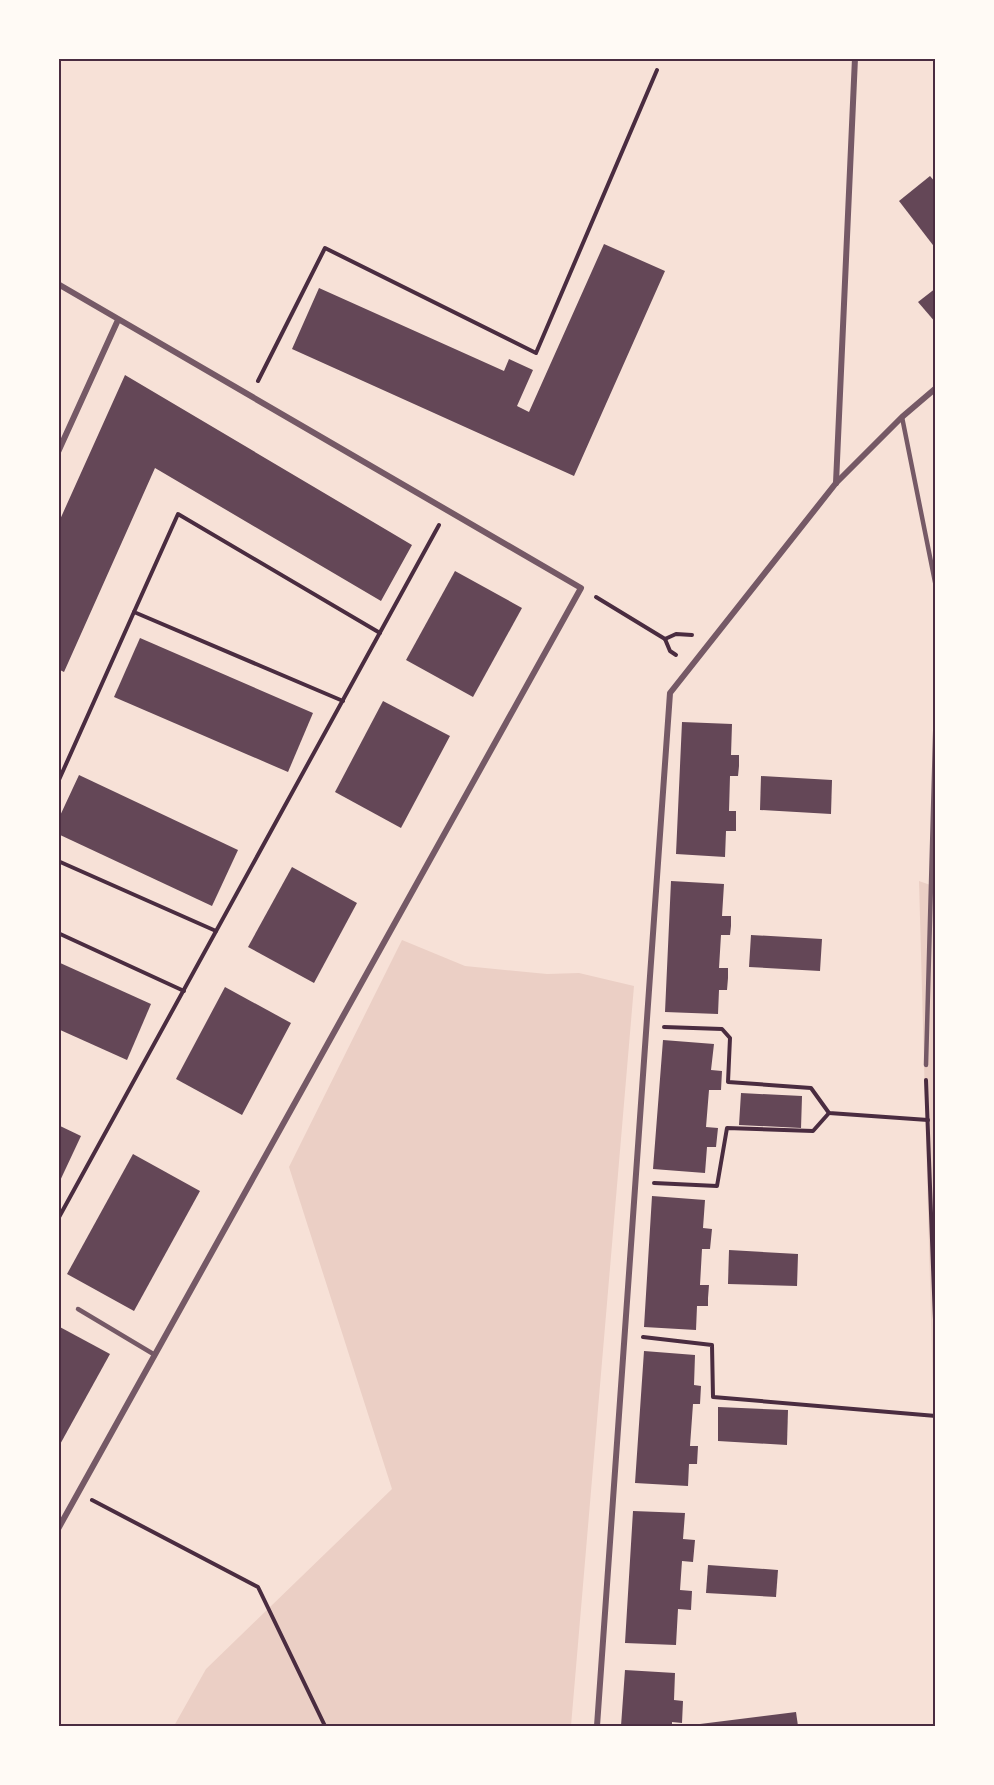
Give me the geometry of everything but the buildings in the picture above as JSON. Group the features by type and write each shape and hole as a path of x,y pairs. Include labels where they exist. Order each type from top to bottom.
{"street":[{"path":"836,483 855,58"},
{"path":"58,284 581,588 58,1529"},
{"path":"58,452 117,320"},
{"path":"597,1726 670,693 836,483 902,417 936,388"}],"lane":[{"path":"902,417 936,587"},
{"path":"926,1065 936,703"},
{"path":"78,1309 155,1355"}],"path":[{"path":"250,396 325,248 537,353 657,70"},
{"path":"58,1219 447,510"},
{"path":"58,782 178,514 380,633"},
{"path":"581,588 665,639 676,634 696,635 709,642"},
{"path":"134,612 343,701"},
{"path":"58,861 216,931"},
{"path":"58,933 184,991"},
{"path":"646,1026 722,1029 730,1038 728,1082 811,1088 829,1113"},
{"path":"926,1065 936,1346"},
{"path":"829,1113 927,1120"},
{"path":"635,1182 717,1186 727,1128 813,1131 829,1113"},
{"path":"625,1335 712,1345 712,1397 936,1416"},
{"path":"78,1493 258,1587 325,1726"}],"shaded area":[{"path":"919,881 936,887 935,1464"},
{"path":"402,940 465,966 547,974 579,973 634,986 571,1726 174,1726 206,1669 392,1489 289,1167"}]}
